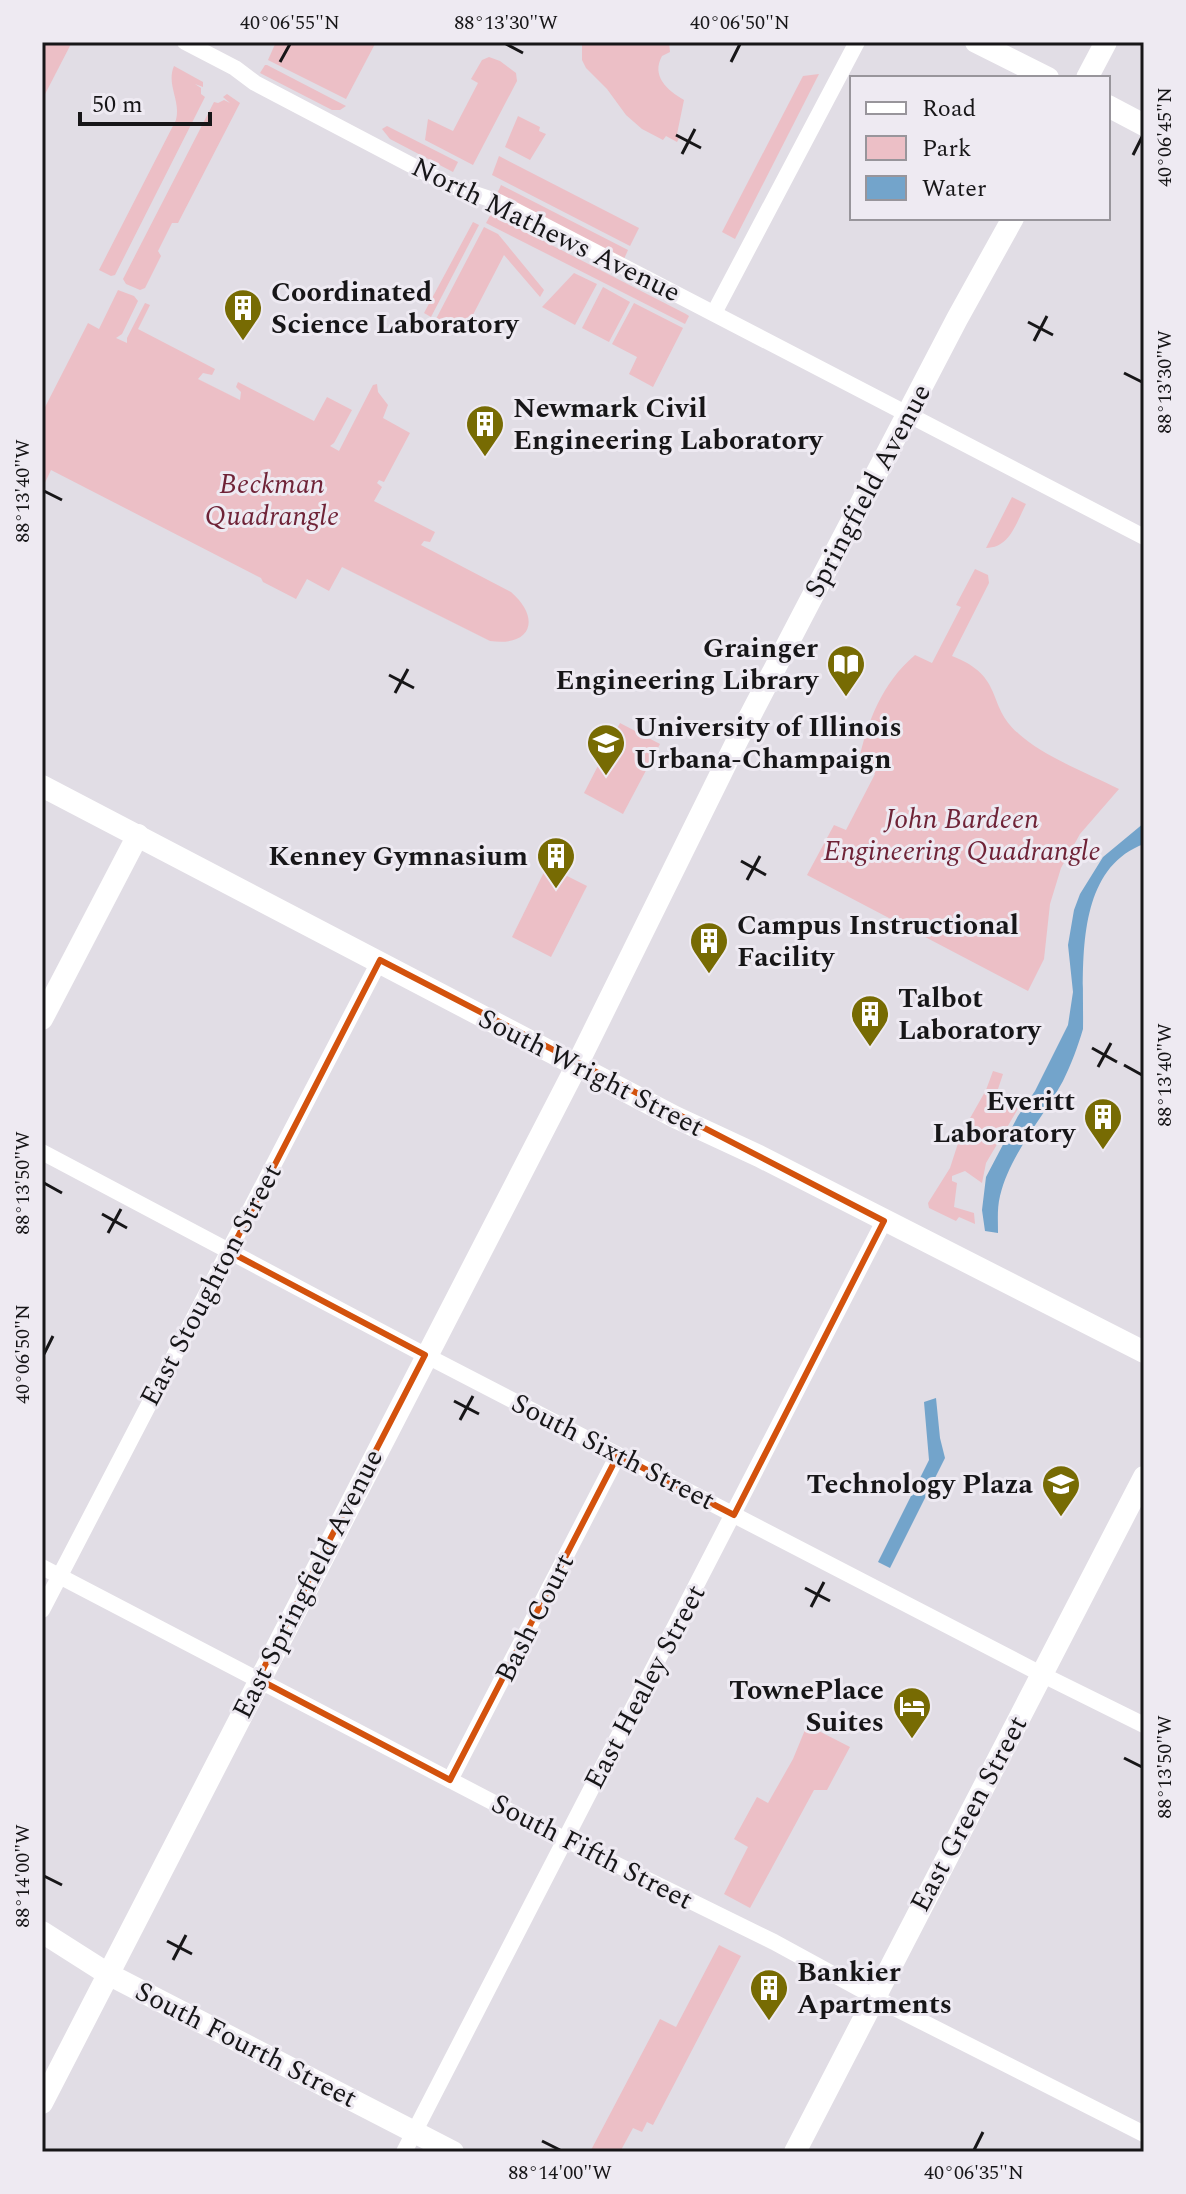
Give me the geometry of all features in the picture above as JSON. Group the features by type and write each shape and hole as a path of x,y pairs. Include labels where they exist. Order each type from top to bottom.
{"street":[{"name":"North Mathews Avenue","path":"185,42 235,68 255,83 451,186 499,202 1144,537"},
{"path":"714,313 857,42"},
{"path":"976,42 1044,76"},
{"path":"1088,76 1106,42"},
{"path":"1110,107 1144,125"},
{"name":"Springfield Avenue","path":"577,1065 675,863 1012,220"},
{"name":"South Wright Street","path":"42,786 380,960 472,1012 1144,1352"},
{"path":"42,1019 138,835"},
{"name":"East Stoughton Street","path":"42,1610 380,960"},
{"name":"East Springfield Avenue","path":"42,2103 577,1065"},
{"name":"South Sixth Street","path":"42,1152 425,1355 1144,1725"},
{"name":"East Healey Street","path":"409,2142 884,1221"},
{"name":"Bash Court","path":"450,1780 618,1455"},
{"name":"East Green Street","path":"795,2152 1144,1477"},
{"name":"South Fifth Street","path":"42,1567 450,1780 785,1947 873,1996 1144,2134"},
{"name":"South Fourth Street","path":"42,1932 108,1974 409,2142 453,2152"}],"highlighted area":[{"path":"380,960 884,1221 734,1515 618,1455 450,1780 258,1679 425,1355 230,1252"}],"green space":[{"path":"42,42 72,42 42,100"},
{"path":"276,42 376,42 346,99 268,60"},
{"path":"582,42 669,42 670,52 662,56 658,70 662,82 684,100 677,142 666,136 663,140 642,129 626,115 586,68 582,60"},
{"path":"489,57 516,73 517,81 473,165 425,140 428,119 453,131 478,83 471,79 482,60"},
{"path":"265,65 346,106 332,110 260,73"},
{"path":"174,66 203,82 203,87 195,84 205,97 115,275 111,276 99,270 176,120 172,80"},
{"path":"819,74 735,239 722,232 803,76"},
{"path":"227,94 240,103 178,223 172,223 158,251 161,256 145,288 140,290 126,284 123,279 214,102 224,100 230,103 223,97"},
{"path":"518,116 540,127 539,131 546,134 530,160 505,147"},
{"path":"387,126 458,162 453,172 390,139 382,129"},
{"path":"499,156 639,228 630,246 492,175"},
{"path":"501,185 628,250 624,259 497,194"},
{"path":"491,214 686,314 689,316 685,324 486,223"},
{"path":"473,222 479,225 431,317 424,313"},
{"path":"484,227 498,234 544,290 540,297 504,255 463,334 436,319"},
{"path":"574,273 597,284 575,325 542,307"},
{"path":"603,287 630,302 609,342 582,328"},
{"name":"Beckman Quadrangle","path":"118,290 134,296 138,301 122,334 116,338 127,343 145,303 150,305 138,329 215,369 212,375 203,373 198,379 240,400 241,392 236,387 238,382 314,421 327,397 352,410 330,446 339,451 373,385 377,384 378,392 388,405 383,418 410,433 384,482 379,480 377,483 382,487 374,501 435,532 430,542 424,541 421,545 511,592 526,611 529,621 523,635 504,642 490,641 342,567 329,591 307,579 296,599 51,470 42,489 42,413 88,323 99,329"},
{"path":"634,303 683,328 653,387 629,374 637,357 612,344"},
{"path":"1012,497 1026,504 1015,526 1001,544 986,548"},
{"name":"John Bardeen Engineering Quadrangle","path":"975,569 988,575 989,583 952,656 980,673 988,682 1009,723 1029,742 1119,789 1080,834 1061,868 1050,904 1044,959 1028,991 807,875 834,825 846,830 875,774 858,764 871,718 885,691 915,655 932,663 961,607 956,605"},
{"path":"620,723 660,744 623,814 584,793"},
{"path":"547,866 587,886 551,957 512,937"},
{"path":"993,1071 1003,1074 998,1089 1004,1102 1019,1107 986,1163 982,1183 965,1171 952,1176 952,1181 957,1183 954,1207 974,1213 975,1224 959,1217 956,1221 929,1208 928,1203 950,1168 961,1134"},
{"path":"807,1725 850,1747 827,1790 814,1790 750,1908 724,1894 748,1847 734,1839 757,1797 768,1803 793,1759"},
{"path":"719,1945 741,1956 653,2125 647,2122 642,2132 633,2128 620,2152 590,2152 660,2019 676,2027"}],"water":[{"path":"1144,823 1144,844 1121,857 1105,875 1094,898 1084,951 1083,1029 1072,1062 1011,1166 998,1205 998,1233 985,1231 982,1210 986,1177 1068,1025 1073,992 1068,945 1080,894 1103,857"},
{"path":"936,1398 945,1458 890,1568 878,1562 929,1460 924,1402"}],"waterway":[{"path":"302,516 315,522"}],"place":[{"name":"Coordinated Science Laboratory","path":"243,342"},
{"name":"Newmark Civil Engineering Laboratory","path":"485,458"},
{"name":"Grainger Engineering Library","path":"846,698"},
{"name":"University of Illinois Urbana-Champaign","path":"606,777"},
{"name":"Kenney Gymnasium","path":"556,890"},
{"name":"Campus Instructional Facility","path":"709,975"},
{"name":"Talbot Laboratory","path":"870,1048"},
{"name":"Everitt Laboratory","path":"1103,1151"},
{"name":"Technology Plaza","path":"1061,1518"},
{"name":"TownePlace Suites","path":"912,1740"},
{"name":"Bankier Apartments","path":"769,2022"}]}
